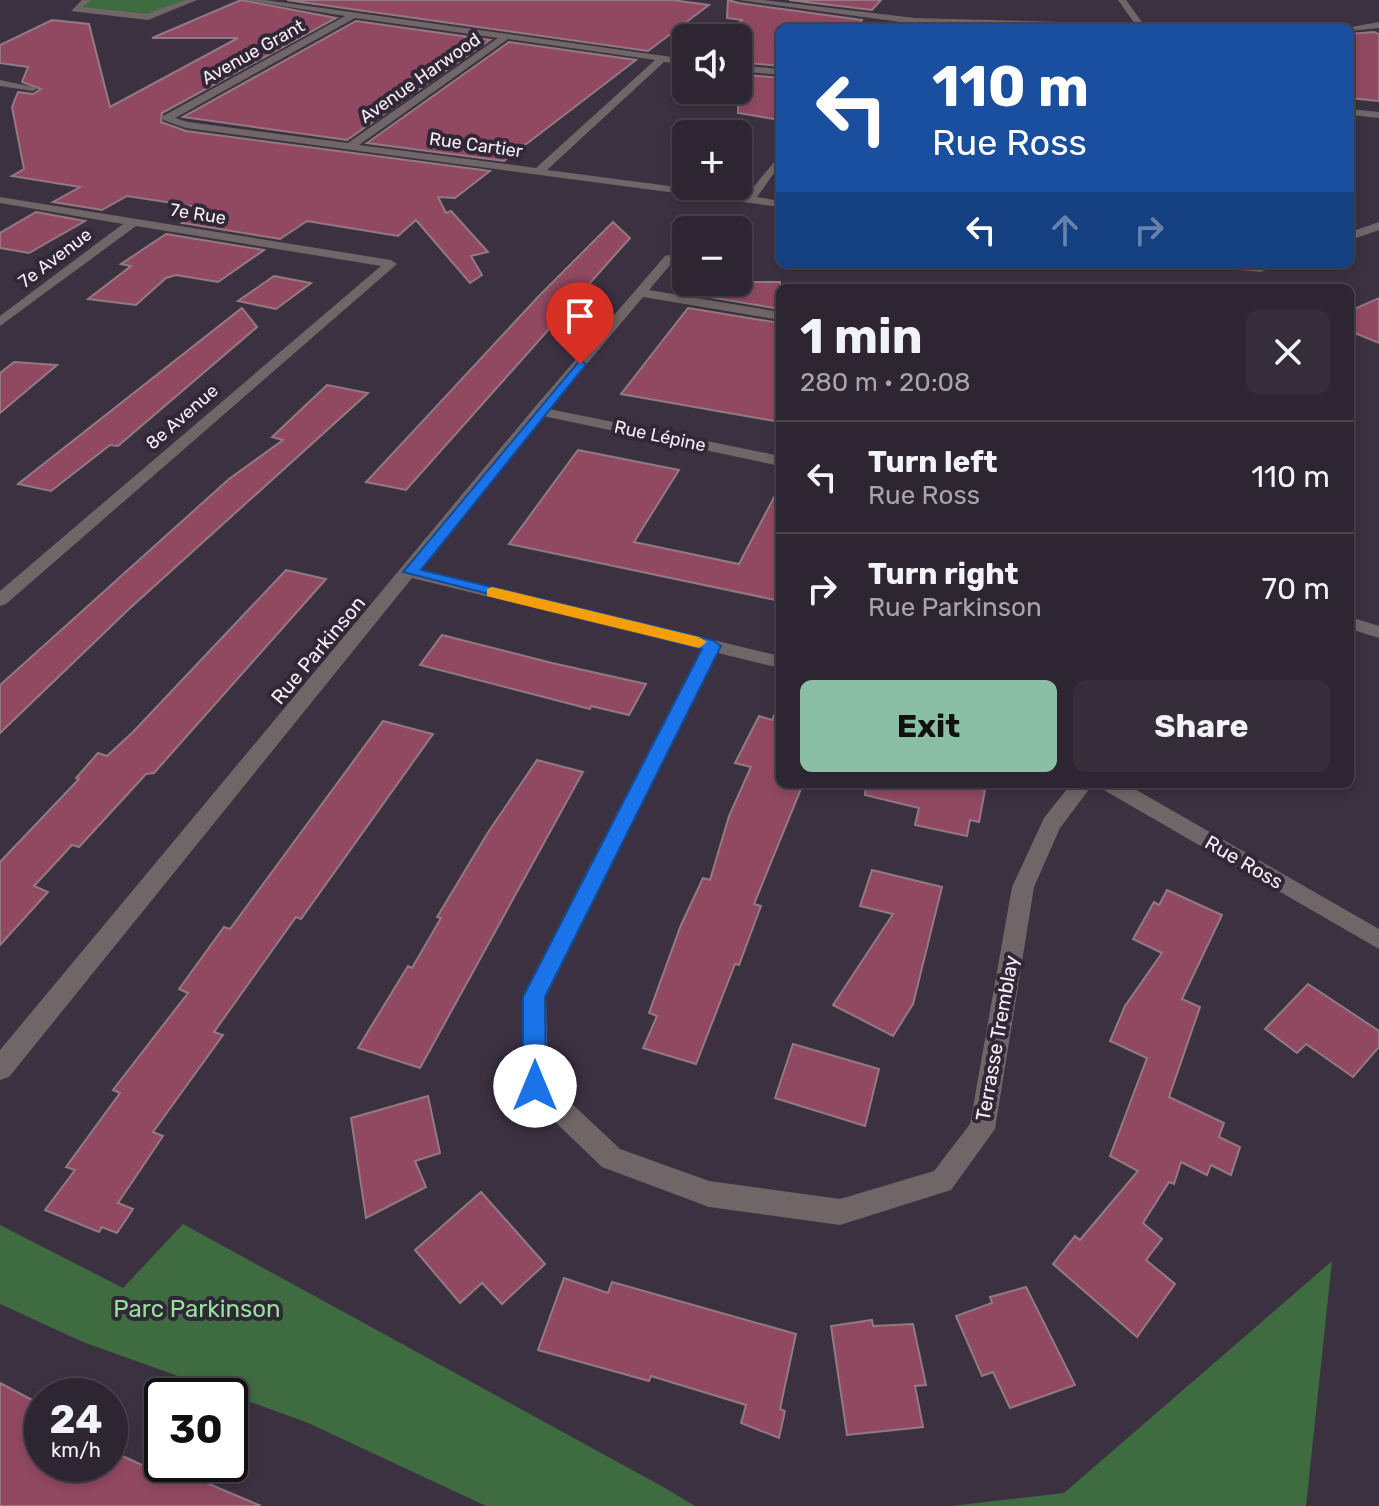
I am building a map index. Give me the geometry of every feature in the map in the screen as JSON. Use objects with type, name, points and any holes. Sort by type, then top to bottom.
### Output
[{"type":"street","points":[[87,0],[74,9],[136,18],[157,16],[193,0]]},
{"type":"street","points":[[248,0],[672,60]]},
{"type":"street","points":[[743,0],[915,21],[1012,24]]},
{"type":"street","points":[[1122,0],[1139,24]]},
{"type":"street","name":"Avenue Grant","points":[[167,118],[353,15]]},
{"type":"street","points":[[1354,28],[1379,25]]},
{"type":"street","name":"Avenue Harwood","points":[[352,145],[507,36]]},
{"type":"street","points":[[538,172],[662,59]]},
{"type":"street","points":[[752,69],[776,72]]},
{"type":"street","points":[[0,83],[33,88]]},
{"type":"street","points":[[1354,112],[1379,115]]},
{"type":"street","name":"Rue Cartier","points":[[167,118],[186,125],[672,190]]},
{"type":"street","points":[[752,196],[776,163]]},
{"type":"street","name":"7e Rue","points":[[0,200],[391,264]]},
{"type":"street","name":"Rue Cartier","points":[[749,200],[776,203]]},
{"type":"street","name":"7e Avenue","points":[[0,322],[133,222]]},
{"type":"street","points":[[1354,235],[1379,226]]},
{"type":"street","name":"Rue Parkinson","points":[[0,1069],[411,572],[539,411],[669,259]]},
{"type":"street","name":"8e Avenue","points":[[0,600],[391,264]]},
{"type":"street","points":[[641,293],[776,315]]},
{"type":"street","name":"Rue Lépine","points":[[539,411],[776,460]]},
{"type":"street","points":[[411,572],[776,661]]},
{"type":"street","points":[[1354,624],[1379,632]]},
{"type":"street","name":"Terrasse Tremblay","points":[[712,646],[534,997],[535,1086],[611,1158],[709,1194],[840,1212],[942,1181],[982,1129],[1023,887],[1051,824],[1080,788]]},
{"type":"street","name":"Rue Ross","points":[[1116,788],[1379,940]]},
{"type":"green space","points":[[87,0],[193,0],[148,17],[74,9]]},
{"type":"green space","name":"Parc Parkinson","points":[[183,1224],[695,1506],[486,1506],[306,1422],[248,1401],[248,1378],[183,1378],[83,1342],[0,1304],[0,1225],[123,1288]]},
{"type":"green space","points":[[1332,1261],[1306,1506],[951,1506],[1064,1493]]},
{"type":"building","points":[[241,0],[336,18],[162,113],[161,122],[186,131],[490,171],[455,198],[438,197],[446,213],[451,211],[488,252],[471,256],[482,275],[470,283],[416,220],[398,236],[307,221],[280,239],[182,223],[205,208],[127,196],[102,210],[53,202],[80,187],[12,176],[24,169],[12,107],[18,92],[33,94],[41,89],[22,82],[28,67],[0,63],[0,45],[52,20],[89,24],[110,107],[238,38],[152,38]]},
{"type":"building","points":[[287,0],[672,0],[709,5],[684,24],[672,24],[672,33],[648,51]]},
{"type":"building","points":[[728,0],[862,20],[858,24],[776,24],[776,66],[752,63],[752,24],[738,24],[742,20],[727,18]]},
{"type":"building","points":[[789,0],[881,0],[872,10]]},
{"type":"building","points":[[356,21],[490,40],[347,140],[183,117]]},
{"type":"building","points":[[1354,34],[1379,34],[1379,101],[1354,98]]},
{"type":"building","points":[[509,42],[636,60],[504,161],[367,143]]},
{"type":"building","points":[[752,75],[776,78],[776,119],[738,113],[738,104],[752,104]]},
{"type":"building","points":[[36,212],[85,221],[29,253],[0,248],[0,233]]},
{"type":"building","points":[[613,222],[630,238],[406,490],[366,482],[538,297]]},
{"type":"building","points":[[166,234],[264,250],[218,282],[176,275],[166,278],[136,305],[88,299],[131,266],[121,264]]},
{"type":"building","points":[[274,276],[311,283],[276,309],[238,301]]},
{"type":"building","points":[[752,282],[780,282],[776,284],[776,308],[703,296],[752,296]]},
{"type":"building","points":[[1379,298],[1379,343],[1354,333],[1354,309]]},
{"type":"building","points":[[242,308],[257,327],[118,446],[110,445],[51,491],[18,484]]},
{"type":"building","points":[[688,308],[776,322],[776,421],[621,394]]},
{"type":"building","points":[[14,362],[57,365],[0,413],[0,373]]},
{"type":"building","points":[[327,385],[368,393],[129,609],[0,733],[0,685],[229,479],[283,440],[272,437]]},
{"type":"building","points":[[578,450],[679,470],[634,542],[739,564],[776,494],[776,600],[509,544]]},
{"type":"building","points":[[286,570],[326,579],[154,773],[146,774],[79,847],[72,845],[34,886],[48,892],[0,945],[0,862],[79,779],[76,778],[98,753],[107,756],[133,732]]},
{"type":"building","points":[[442,635],[646,684],[629,715],[591,706],[590,709],[420,665]]},
{"type":"building","points":[[776,712],[776,788],[801,788],[754,904],[761,906],[739,965],[735,964],[696,1064],[643,1048],[657,1016],[649,1013],[681,925],[703,878],[710,880],[729,816],[751,767],[735,763],[759,716],[772,720]]},
{"type":"building","points":[[383,721],[433,734],[301,919],[296,917],[214,1032],[223,1035],[153,1132],[163,1136],[118,1203],[133,1209],[117,1233],[102,1227],[99,1232],[45,1210],[75,1170],[66,1167],[120,1093],[113,1090],[188,993],[179,989],[224,927],[230,929]]},
{"type":"building","points":[[537,760],[583,772],[420,1068],[358,1048],[408,966],[412,968],[441,918],[437,917],[487,834]]},
{"type":"building","points":[[866,788],[985,790],[979,822],[970,820],[967,836],[915,825],[919,808],[865,795]]},
{"type":"building","points":[[872,870],[942,887],[913,1004],[893,1036],[833,1005],[893,914],[860,906]]},
{"type":"building","points":[[1167,890],[1222,915],[1182,999],[1200,1007],[1169,1097],[1224,1123],[1219,1137],[1240,1147],[1231,1175],[1211,1165],[1207,1175],[1181,1162],[1174,1184],[1169,1182],[1143,1223],[1162,1239],[1146,1260],[1175,1284],[1137,1337],[1053,1264],[1075,1236],[1080,1240],[1138,1171],[1110,1156],[1147,1058],[1110,1041],[1125,1006],[1162,953],[1133,939],[1154,902],[1159,905]]},
{"type":"building","points":[[1308,984],[1379,1031],[1379,1047],[1353,1077],[1306,1044],[1297,1053],[1265,1029]]},
{"type":"building","points":[[793,1044],[879,1069],[865,1126],[775,1098]]},
{"type":"building","points":[[428,1096],[440,1153],[415,1161],[426,1187],[366,1218],[351,1118]]},
{"type":"building","points":[[481,1192],[545,1264],[502,1304],[482,1283],[460,1303],[415,1250]]},
{"type":"building","points":[[564,1278],[608,1293],[612,1282],[796,1334],[780,1409],[785,1411],[779,1438],[741,1423],[746,1405],[651,1376],[649,1381],[538,1350]]},
{"type":"building","points":[[1026,1287],[1075,1385],[1010,1408],[993,1372],[982,1376],[956,1316],[992,1303],[990,1297]]},
{"type":"building","points":[[872,1320],[873,1326],[913,1324],[926,1385],[915,1386],[923,1427],[847,1435],[831,1326]]},
{"type":"building","points":[[0,1383],[24,1396],[24,1482],[128,1482],[128,1458],[144,1466],[144,1482],[204,1482],[261,1506],[0,1506]]},
{"type":"slow traffic","points":[[492,592],[699,642]]},
{"type":"route","points":[[535,1086],[534,997],[712,646],[411,572],[580,364]]}]
